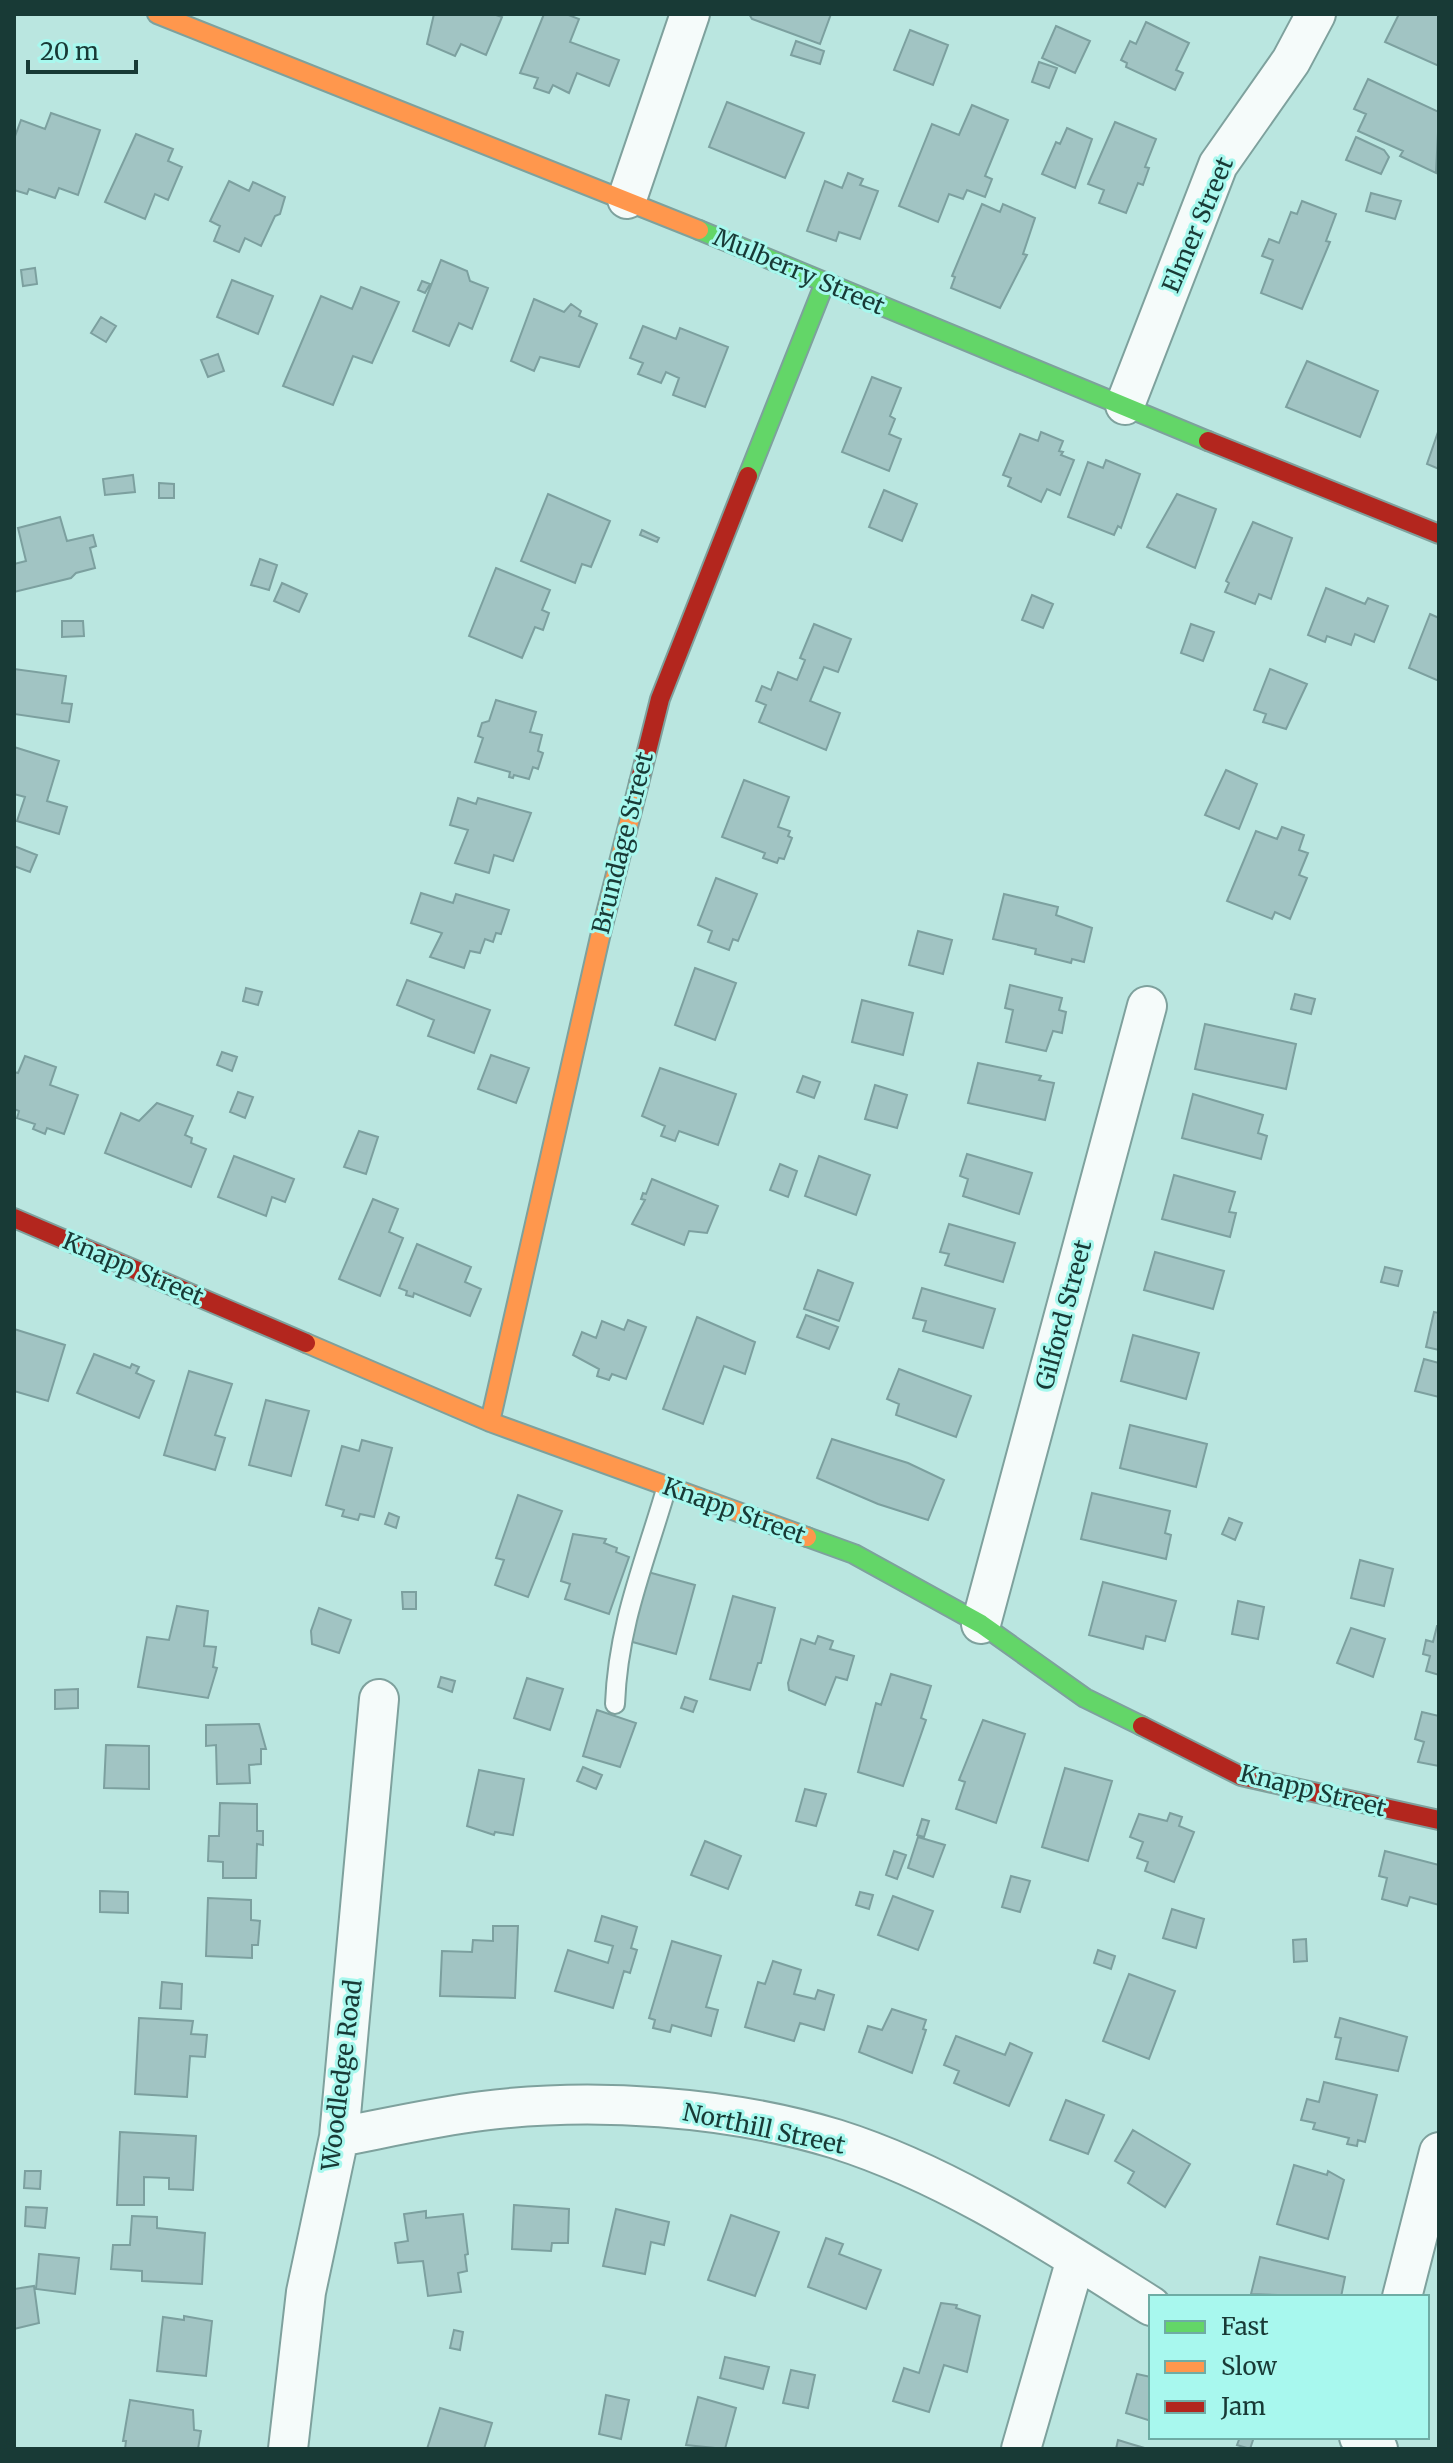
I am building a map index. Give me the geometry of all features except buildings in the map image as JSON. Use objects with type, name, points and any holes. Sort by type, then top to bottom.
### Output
[{"type":"street","name":"Mulberry Street","points":[[157,14],[627,199],[824,285],[1439,534]]},
{"type":"street","points":[[627,199],[690,14]]},
{"type":"street","name":"Elmer Street","points":[[1125,405],[1218,165],[1291,61],[1316,14]]},
{"type":"street","name":"Brundage Street","points":[[490,1422],[600,937],[660,699],[824,285]]},
{"type":"street","name":"Gilford Street","points":[[981,1624],[1147,1006]]},
{"type":"street","name":"Knapp Street","points":[[14,1218],[490,1422],[854,1554],[981,1624],[1085,1698],[1241,1776],[1439,1820]]},
{"type":"street","name":"Woodledge Road","points":[[288,2449],[306,2292],[339,2137],[379,1699]]},
{"type":"street","name":"Northill Street","points":[[339,2137],[482,2111],[572,2105],[643,2106],[744,2119],[836,2139],[905,2167],[1006,2215],[1149,2305]]},
{"type":"street","points":[[1403,2295],[1439,2152]]},
{"type":"street","points":[[1021,2449],[1076,2259]]},
{"type":"lane","points":[[615,1704],[617,1657],[627,1608],[667,1486]]},
{"type":"traffic: fast","points":[[699,230],[1208,441]]},
{"type":"traffic: fast","points":[[748,476],[824,285]]},
{"type":"traffic: fast","points":[[807,1537],[854,1554],[981,1624],[1085,1698],[1142,1726]]},
{"type":"traffic: slow","points":[[157,14],[699,230]]},
{"type":"traffic: slow","points":[[490,1422],[600,937],[639,783]]},
{"type":"traffic: slow","points":[[306,1343],[490,1422],[807,1537]]},
{"type":"traffic: jam","points":[[1208,441],[1439,534]]},
{"type":"traffic: jam","points":[[639,783],[660,699],[748,476]]},
{"type":"traffic: jam","points":[[14,1218],[306,1343]]},
{"type":"traffic: jam","points":[[1142,1726],[1241,1776],[1439,1820]]}]
